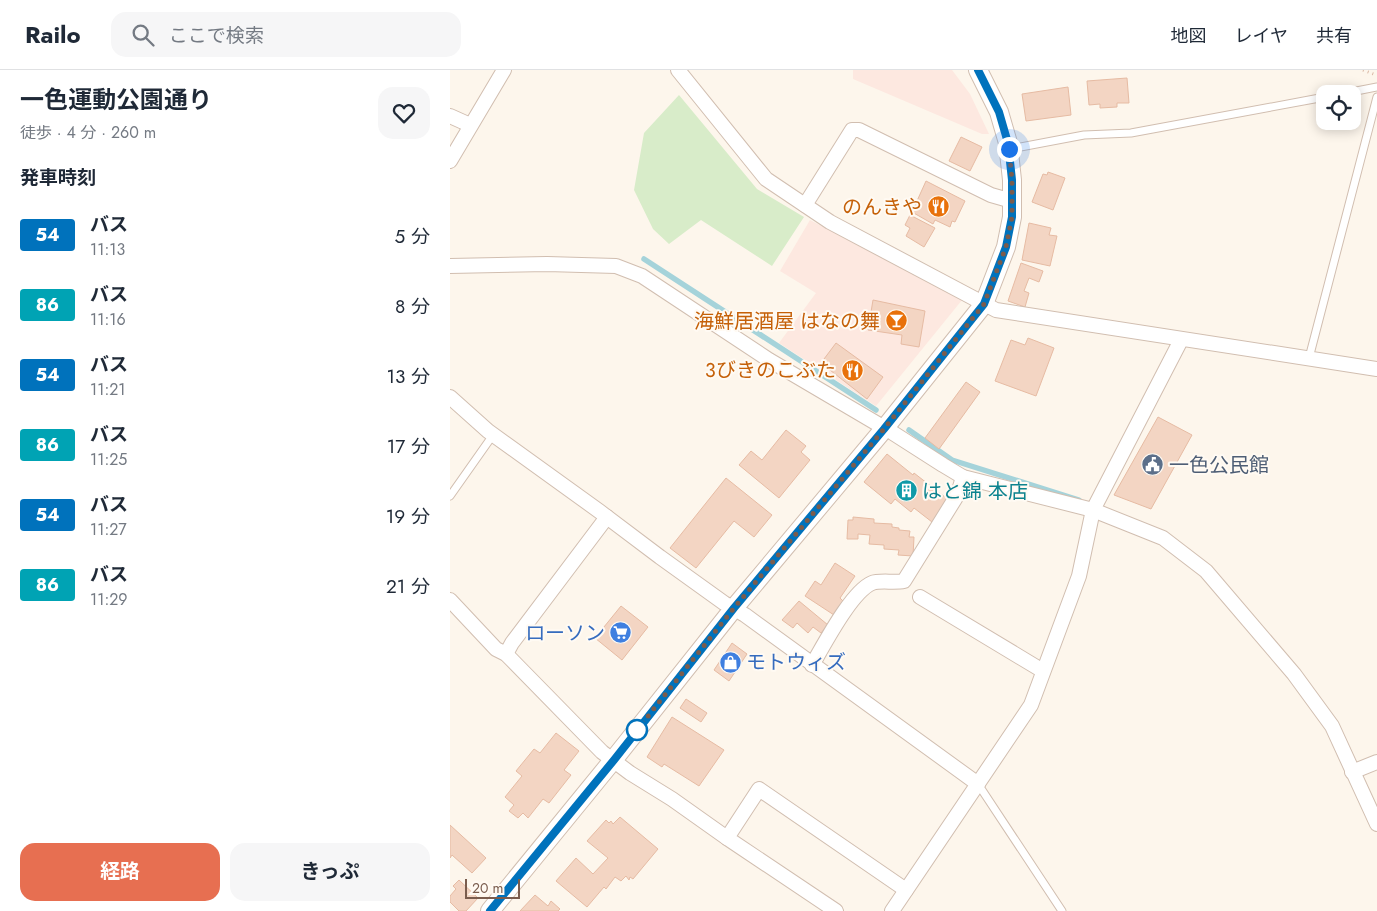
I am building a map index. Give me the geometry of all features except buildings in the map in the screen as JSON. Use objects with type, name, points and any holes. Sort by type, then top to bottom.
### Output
[{"type":"street","points":[[450,161],[504,70]]},
{"type":"street","points":[[678,70],[766,179],[830,222],[996,310],[1377,369]]},
{"type":"street","points":[[490,911],[614,760],[734,608],[884,429],[984,304],[1006,247],[1012,217],[1012,180],[1009,149],[999,112],[978,70]]},
{"type":"street","points":[[450,116],[470,125]]},
{"type":"street","points":[[805,205],[852,130],[859,130],[991,195],[1012,201]]},
{"type":"street","points":[[450,266],[547,264],[616,266],[642,276],[769,360],[963,476],[1093,510],[1164,538],[1206,571],[1300,681],[1332,726],[1377,824]]},
{"type":"street","points":[[892,911],[1031,705],[1079,576],[1093,510],[1181,340]]},
{"type":"street","points":[[450,397],[493,435],[978,784]]},
{"type":"street","points":[[812,665],[842,615],[858,594],[873,583],[904,581],[958,494],[963,476]]},
{"type":"street","points":[[506,654],[512,643],[607,517]]},
{"type":"street","points":[[920,597],[1043,671]]},
{"type":"street","points":[[450,600],[496,649],[506,654],[602,752],[630,773],[672,799],[836,911]]},
{"type":"street","points":[[1352,772],[1377,762]]},
{"type":"street","points":[[727,838],[759,789],[906,890]]},
{"type":"lane","points":[[1361,90],[1377,87]]},
{"type":"lane","points":[[1309,358],[1377,97]]},
{"type":"lane","points":[[1009,149],[1084,135],[1131,133],[1316,99]]},
{"type":"lane","points":[[450,496],[493,435]]},
{"type":"lane","points":[[978,784],[1062,911]]},
{"type":"path","points":[[1363,70],[1376,74],[1377,78]]},
{"type":"shaded area","points":[[853,70],[952,70],[970,94],[989,134],[982,134],[853,79]]},
{"type":"shaded area","points":[[810,220],[962,300],[876,406],[779,343],[816,293],[780,271]]},
{"type":"green space","points":[[679,95],[757,189],[804,217],[772,266],[701,220],[669,244],[653,229],[634,190],[644,133]]},
{"type":"waterway","points":[[644,259],[876,410]]},
{"type":"waterway","points":[[909,430],[952,460],[1079,500]]},
{"type":"bus line","name":"54","points":[[490,911],[614,760],[734,608],[884,429],[984,304],[1006,247],[1012,217],[1012,180],[1008,143],[999,112],[978,70]]},
{"type":"place","name":"のんきや","points":[[938,207]]},
{"type":"place","name":"海鮮居酒屋 はなの舞","points":[[896,321]]},
{"type":"place","name":"３びきのこぶた","points":[[852,370]]},
{"type":"place","name":"一色公民館","points":[[1153,465]]},
{"type":"place","name":"はと錦 本店","points":[[906,491]]},
{"type":"place","name":"ローソン","points":[[621,633]]},
{"type":"place","name":"モトウィズ","points":[[730,662]]},
{"type":"route","points":[[637,730],[734,608],[884,429],[984,304],[1006,247],[1012,217],[1012,180],[1009,149]]}]
